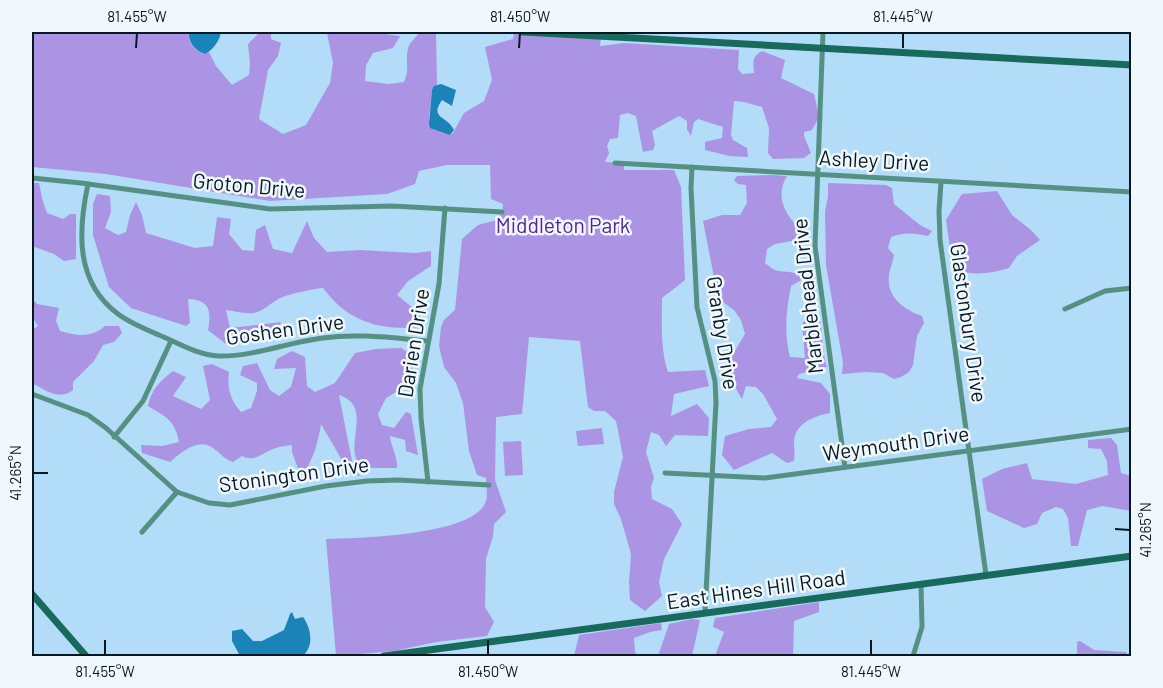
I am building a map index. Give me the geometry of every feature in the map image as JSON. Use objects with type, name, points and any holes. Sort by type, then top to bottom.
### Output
[{"type":"street","points":[[523,32],[1131,65]]},
{"type":"street","name":"Marblehead Drive","points":[[823,32],[815,246],[845,467]]},
{"type":"street","name":"Ashley Drive","points":[[615,163],[1131,192]]},
{"type":"street","name":"Granby Drive","points":[[692,167],[697,307],[715,381],[716,402],[705,612]]},
{"type":"street","name":"Groton Drive","points":[[32,178],[270,209],[371,206],[502,212]]},
{"type":"street","name":"Glastonbury Drive","points":[[941,182],[940,234],[986,575]]},
{"type":"street","name":"Goshen Drive","points":[[88,184],[81,239],[83,262],[90,280],[100,297],[117,313],[171,341],[204,353],[223,356],[323,338],[350,336],[428,341]]},
{"type":"street","name":"Darien Drive","points":[[428,482],[420,399],[423,365],[441,273],[445,208]]},
{"type":"street","points":[[1065,309],[1105,291],[1131,288]]},
{"type":"street","points":[[114,437],[143,401],[171,341]]},
{"type":"street","name":"Stonington Drive","points":[[32,394],[88,415],[177,492],[202,501],[230,505],[306,489],[381,480],[489,485]]},
{"type":"street","name":"Weymouth Drive","points":[[665,473],[765,478],[1131,429]]},
{"type":"street","points":[[142,532],[177,492]]},
{"type":"street","name":"East Hines Hill Road","points":[[384,657],[1131,556]]},
{"type":"street","points":[[913,657],[922,627],[921,585]]},
{"type":"street","points":[[32,594],[86,657]]},
{"type":"green space","name":"Middleton Park","points":[[32,32],[189,32],[192,46],[201,53],[209,52],[216,66],[232,85],[249,75],[248,44],[260,32],[271,32],[271,39],[281,43],[278,56],[268,70],[259,119],[283,134],[306,125],[330,83],[333,63],[327,33],[329,32],[369,32],[400,36],[393,48],[373,53],[366,65],[365,81],[388,84],[404,82],[407,73],[408,48],[420,32],[436,33],[437,85],[432,90],[429,119],[450,135],[464,113],[484,101],[492,80],[485,47],[513,39],[514,32],[601,37],[600,46],[624,43],[739,50],[738,69],[742,74],[754,73],[754,60],[756,55],[762,51],[785,60],[781,78],[814,94],[819,117],[812,130],[804,132],[811,153],[804,158],[773,159],[768,153],[769,128],[762,107],[734,101],[731,135],[733,140],[747,148],[748,157],[729,156],[705,150],[705,142],[722,138],[723,127],[698,119],[694,122],[691,136],[687,129],[687,121],[679,116],[652,131],[655,145],[653,150],[643,152],[636,116],[628,113],[620,115],[618,138],[610,139],[607,146],[609,153],[605,162],[624,163],[624,170],[674,170],[681,187],[685,280],[662,298],[664,354],[668,372],[705,370],[709,386],[674,394],[671,416],[697,404],[709,418],[708,436],[675,435],[666,446],[659,435],[651,432],[646,452],[654,478],[651,487],[652,499],[672,509],[682,524],[664,559],[659,582],[662,596],[645,611],[630,600],[631,554],[614,504],[614,492],[623,457],[620,441],[616,421],[605,411],[594,411],[588,407],[580,341],[529,337],[522,414],[496,417],[495,480],[506,512],[494,524],[486,559],[485,607],[494,622],[487,636],[436,642],[394,651],[336,656],[326,539],[387,536],[439,528],[461,522],[477,513],[486,501],[486,478],[477,475],[469,451],[463,403],[456,383],[444,367],[439,346],[444,320],[455,310],[462,239],[478,225],[497,220],[500,214],[502,215],[503,204],[491,199],[490,165],[447,165],[419,171],[415,184],[387,194],[270,201],[106,174],[32,167]]},
{"type":"green space","points":[[737,176],[787,176],[783,184],[782,199],[787,213],[802,231],[798,240],[775,244],[767,249],[765,263],[775,270],[795,273],[803,279],[791,286],[786,322],[788,348],[790,357],[805,358],[802,324],[806,319],[820,322],[827,367],[799,374],[797,378],[821,383],[830,394],[830,413],[807,421],[798,429],[794,441],[794,461],[787,463],[772,453],[734,470],[722,455],[725,436],[749,429],[771,427],[777,419],[763,394],[756,387],[746,386],[742,399],[732,380],[731,359],[745,334],[741,320],[734,310],[724,303],[713,285],[713,272],[703,221],[722,215],[740,215],[747,203],[746,185],[738,184],[734,180]]},
{"type":"green space","points":[[32,183],[39,183],[47,213],[63,219],[70,214],[76,214],[76,259],[64,261],[54,254],[32,246]]},
{"type":"green space","points":[[828,183],[886,185],[892,188],[894,204],[920,225],[932,231],[928,236],[900,234],[891,237],[888,248],[894,255],[889,274],[893,296],[902,306],[922,316],[924,323],[917,336],[913,365],[909,372],[901,377],[894,379],[883,373],[866,372],[842,374],[843,363],[826,265],[825,212]]},
{"type":"green space","points":[[997,191],[1012,215],[1040,240],[1017,256],[1009,268],[981,273],[968,273],[953,269],[946,220],[962,194]]},
{"type":"green space","points":[[97,194],[110,196],[111,212],[105,228],[118,235],[126,232],[136,202],[146,233],[195,248],[213,246],[217,217],[231,219],[229,234],[242,250],[254,251],[256,230],[265,225],[273,249],[292,253],[307,221],[314,238],[327,252],[360,250],[416,253],[431,251],[431,266],[408,281],[397,295],[419,313],[423,327],[393,328],[367,322],[344,309],[323,288],[282,297],[254,313],[226,310],[230,328],[281,322],[276,335],[241,343],[226,344],[208,330],[208,308],[196,300],[188,299],[190,323],[186,326],[131,308],[109,287],[93,235],[93,204]]},
{"type":"green space","points":[[32,298],[37,304],[59,308],[56,321],[60,331],[84,335],[94,333],[105,326],[119,326],[122,333],[114,342],[103,345],[94,361],[73,382],[73,390],[63,395],[52,393],[32,383],[32,330],[38,326],[32,317]]},
{"type":"green space","points":[[401,348],[415,357],[411,372],[404,385],[386,398],[378,414],[382,425],[394,428],[406,412],[411,414],[418,455],[406,451],[405,440],[390,436],[397,468],[360,468],[354,447],[357,421],[354,406],[339,395],[352,461],[360,476],[350,474],[321,424],[314,452],[301,477],[292,452],[292,445],[278,447],[252,458],[242,456],[233,462],[213,448],[202,444],[179,454],[170,462],[142,453],[141,445],[162,446],[179,442],[172,424],[165,416],[148,406],[157,386],[173,371],[186,377],[173,396],[201,409],[210,400],[203,366],[212,364],[229,372],[230,394],[241,412],[251,408],[257,391],[257,383],[240,375],[243,366],[257,363],[270,390],[279,396],[291,387],[296,368],[274,369],[277,359],[292,351],[305,357],[307,386],[315,392],[335,383],[355,353]]},
{"type":"green space","points":[[602,428],[604,444],[578,446],[576,431]]},
{"type":"green space","points":[[1111,438],[1117,445],[1121,473],[1131,476],[1131,511],[1103,506],[1087,510],[1078,546],[1071,546],[1068,518],[1063,509],[1056,507],[1042,513],[1037,524],[1024,528],[987,511],[982,479],[1002,469],[1027,463],[1032,479],[1076,484],[1108,475],[1107,461],[1101,449],[1088,448],[1088,440]]},
{"type":"green space","points":[[521,441],[523,475],[505,476],[503,442]]},
{"type":"green space","points":[[819,602],[819,612],[794,621],[793,656],[715,656],[724,632],[713,627],[715,618]]},
{"type":"green space","points":[[692,619],[700,620],[692,656],[658,656],[669,624]]},
{"type":"green space","points":[[661,623],[662,630],[634,638],[637,656],[574,656],[579,635]]},
{"type":"green space","points":[[1080,641],[1094,650],[1126,652],[1128,656],[1077,656],[1077,642]]},
{"type":"water","points":[[189,32],[221,32],[216,44],[205,54],[193,46]]},
{"type":"water","points":[[441,84],[456,90],[452,106],[442,100],[437,111],[454,130],[450,135],[430,128],[429,124],[432,90],[434,86]]},
{"type":"water","points":[[292,612],[295,619],[303,617],[308,626],[310,641],[304,655],[240,656],[232,641],[232,631],[242,629],[253,641],[262,641],[284,630]]}]
